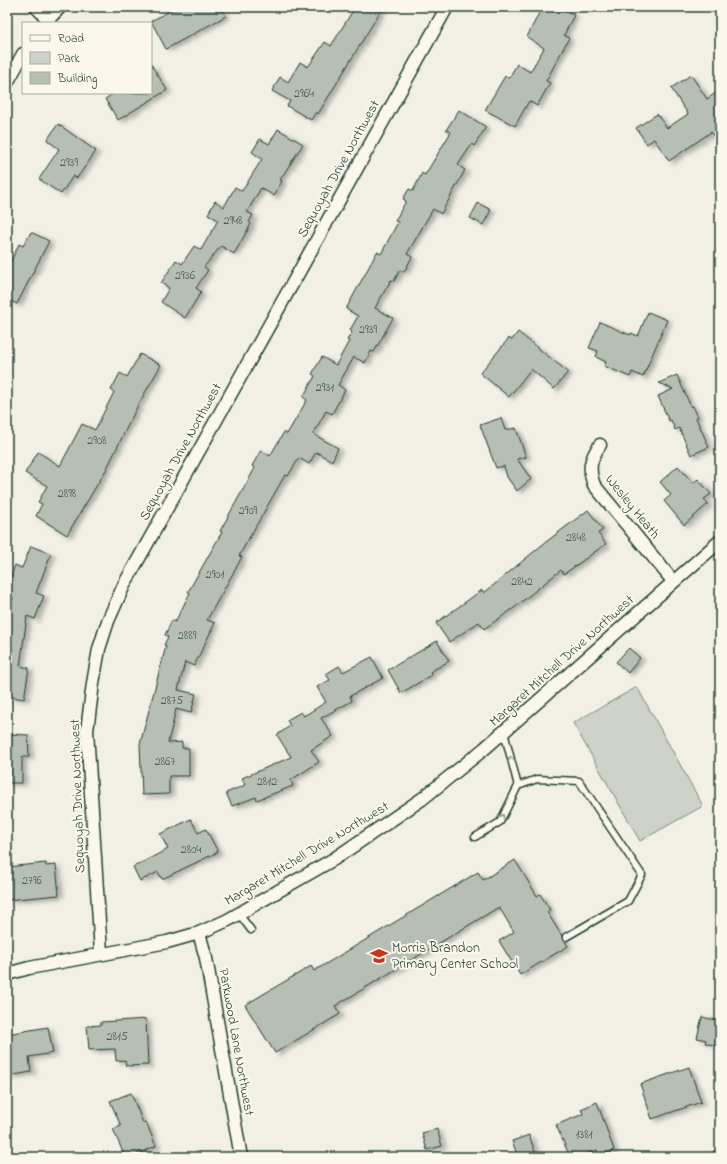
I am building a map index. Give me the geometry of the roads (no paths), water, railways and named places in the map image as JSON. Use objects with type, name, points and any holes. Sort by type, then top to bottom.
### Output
[{"type":"street","points":[[36,7],[46,21],[60,7]]},
{"type":"street","name":"Sequoyah Drive Northwest","points":[[102,953],[87,731],[92,683],[108,621],[124,585],[447,7]]},
{"type":"street","points":[[7,83],[22,56]]},
{"type":"street","name":"Wesley Heath","points":[[600,445],[593,455],[590,465],[590,475],[594,485],[673,581]]},
{"type":"street","name":"Margaret Mitchell Drive Northwest","points":[[7,974],[102,953],[167,942],[199,933],[239,914],[334,859],[379,830],[422,799],[504,732],[720,541]]},
{"type":"street","name":"Parkwood Lane Northwest","points":[[199,933],[206,958],[241,1157]]},
{"type":"lane","points":[[475,837],[500,822],[518,786],[504,732]]},
{"type":"lane","points":[[518,786],[537,779],[579,781],[642,875],[628,901],[566,937]]},
{"type":"lane","points":[[239,914],[251,930]]},
{"type":"waterway","points":[[708,1157],[720,1149]]},
{"type":"place","name":"Morris Brandon Primary Center School","points":[[379,956]]}]
